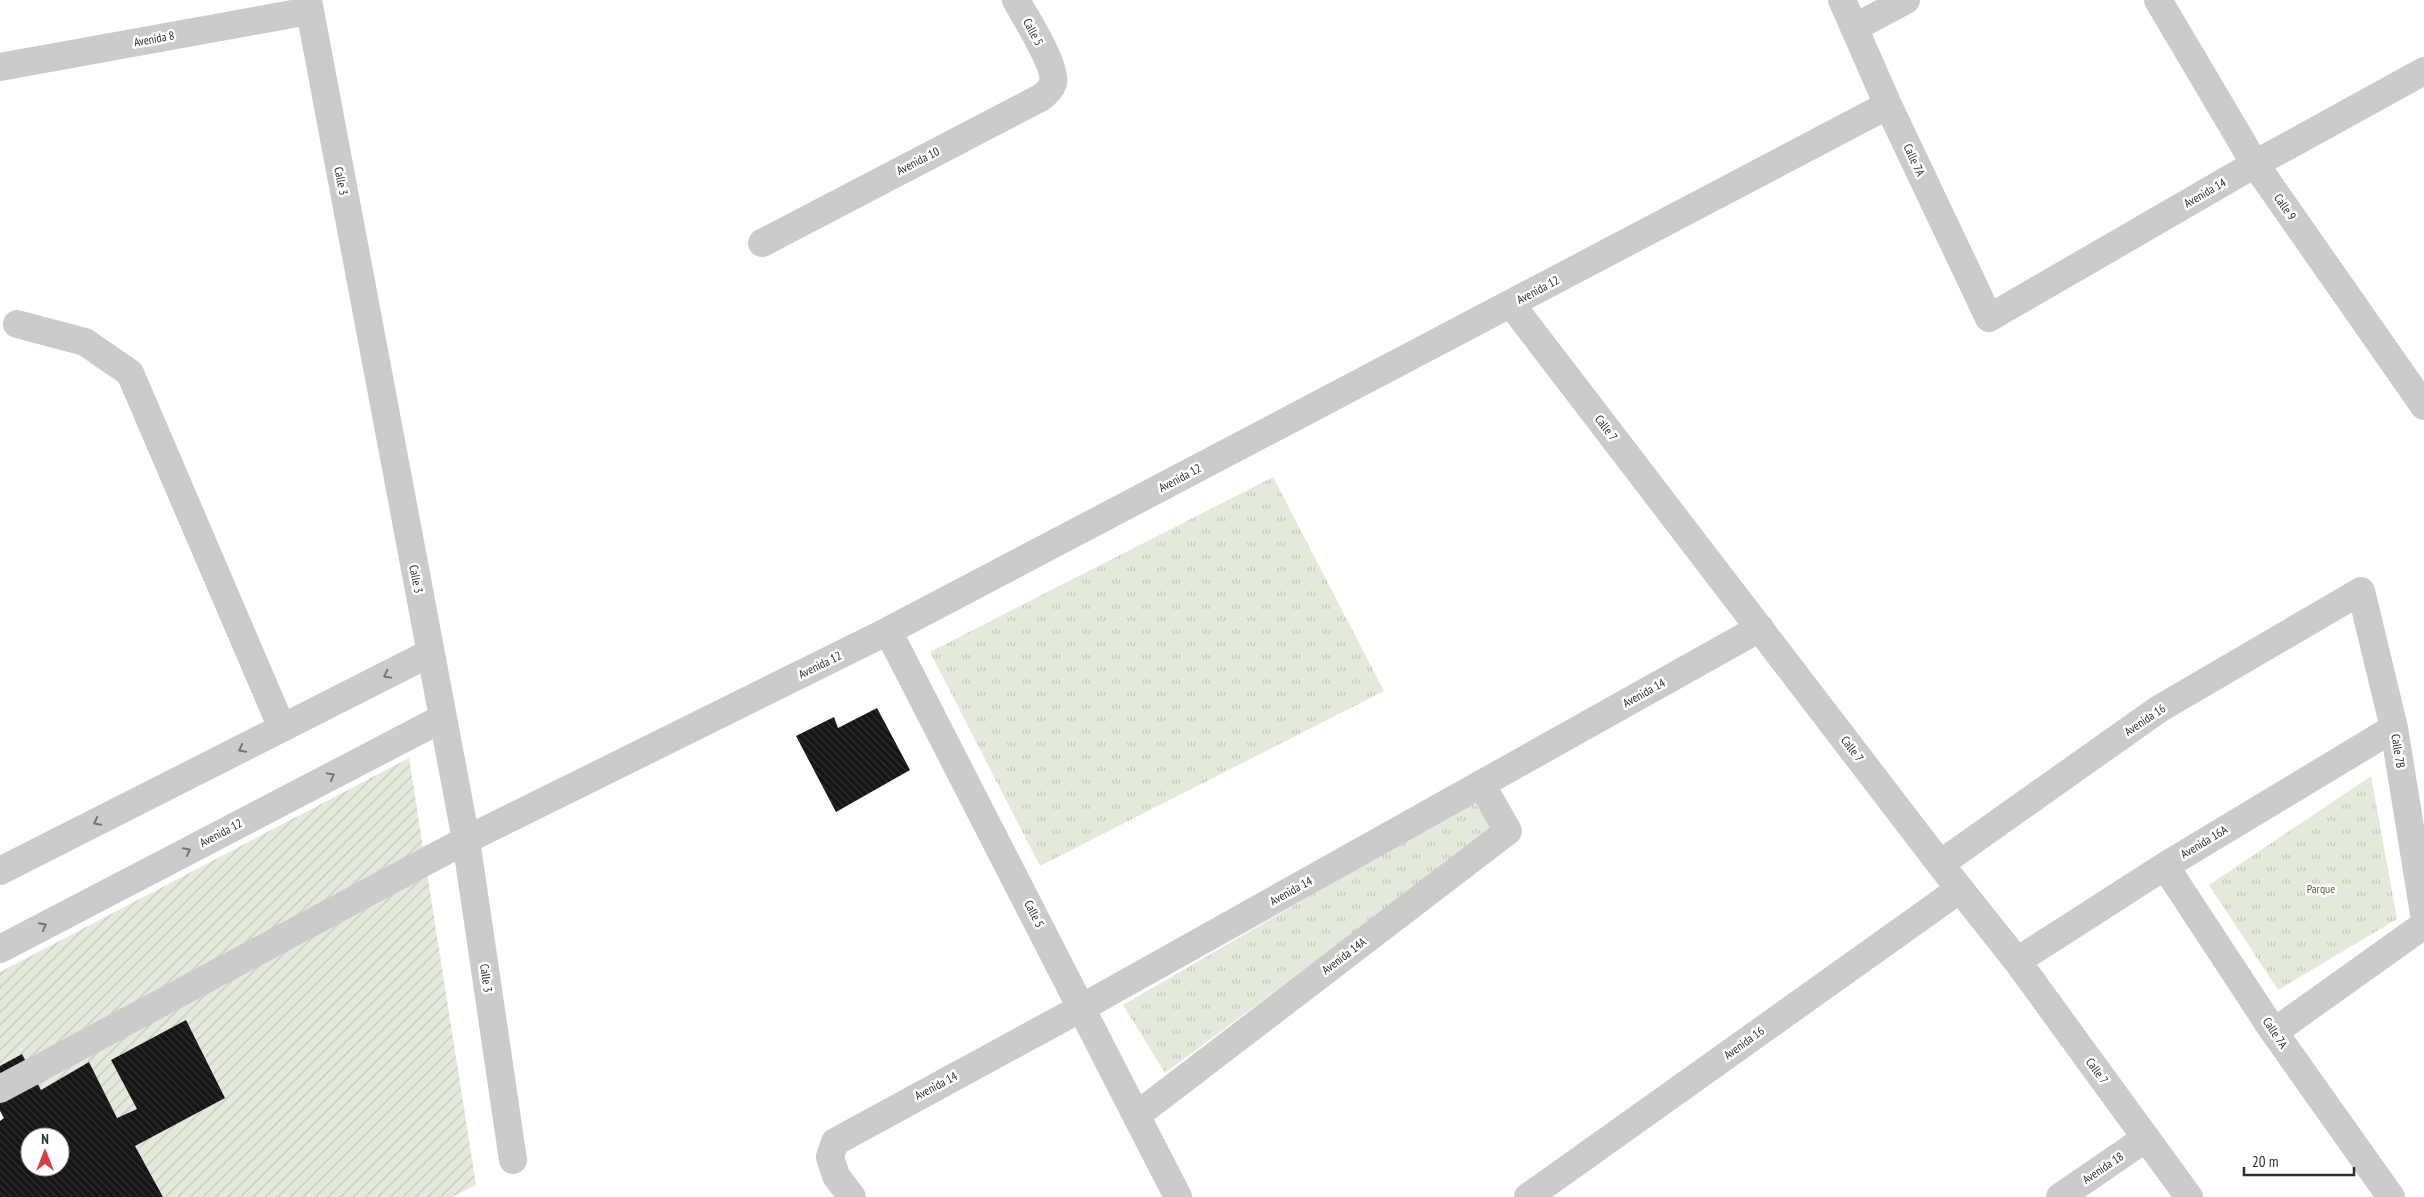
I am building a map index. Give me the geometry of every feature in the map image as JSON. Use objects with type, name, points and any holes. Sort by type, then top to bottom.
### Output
[{"type":"street","name":"Calle 5","points":[[1016,0],[1050,64]]},
{"type":"street","name":"Calle 7A","points":[[1842,0],[1888,105],[1989,318]]},
{"type":"street","points":[[1854,28],[1906,0]]},
{"type":"street","name":"Calle 9","points":[[2158,0],[2255,164],[2424,406]]},
{"type":"street","name":"Avenida 8","points":[[0,67],[308,5]]},
{"type":"street","name":"Calle 3","points":[[308,5],[466,840],[513,1160]]},
{"type":"street","name":"Avenida 10","points":[[762,243],[1040,98],[1049,91],[1053,83],[1050,64]]},
{"type":"street","name":"Avenida 14","points":[[1989,318],[2255,164],[2424,71]]},
{"type":"street","name":"Avenida 12","points":[[0,1089],[466,840],[888,631],[1888,105]]},
{"type":"street","name":"Calle 7","points":[[1511,304],[1940,864],[2017,961],[2189,1197]]},
{"type":"street","points":[[17,324],[85,342],[130,373],[282,728]]},
{"type":"street","name":"Calle 7B","points":[[2361,591],[2394,728],[2424,914]]},
{"type":"street","name":"Avenida 16","points":[[1940,864],[2158,710],[2361,591]]},
{"type":"street","name":"Avenida 14","points":[[852,1197],[836,1176],[830,1157],[835,1142],[1083,1007],[1760,628]]},
{"type":"street","name":"Calle 5","points":[[888,631],[1083,1007],[1178,1197]]},
{"type":"street","points":[[0,871],[430,653]]},
{"type":"street","name":"Avenida 12","points":[[0,949],[442,718]]},
{"type":"street","name":"Avenida 16A","points":[[2017,961],[2164,866],[2394,728]]},
{"type":"street","name":"Avenida 14A","points":[[1137,1115],[1508,831],[1481,784]]},
{"type":"street","name":"Calle 7A","points":[[2164,866],[2274,1032],[2391,1197]]},
{"type":"street","name":"Avenida 16","points":[[1528,1197],[1960,889]]},
{"type":"street","points":[[2274,1032],[2424,926]]},
{"type":"street","name":"Avenida 18","points":[[2060,1197],[2146,1138]]},
{"type":"green space","points":[[1273,477],[1384,691],[1040,866],[930,652]]},
{"type":"green space","points":[[409,758],[476,1185],[452,1197],[163,1197],[135,1146],[225,1097],[186,1020],[111,1060],[137,1109],[117,1118],[89,1062],[41,1090],[22,1054],[0,1066],[0,972]]},
{"type":"green space","name":"Parque","points":[[2371,776],[2397,919],[2278,990],[2209,885]]},
{"type":"green space","points":[[1473,801],[1494,828],[1165,1073],[1123,1005]]},
{"type":"building","points":[[877,708],[910,770],[836,812],[796,736],[834,717],[838,728]]},
{"type":"building","points":[[186,1020],[225,1098],[135,1146],[163,1197],[0,1197],[0,1121],[4,1118],[0,1111],[0,1066],[22,1054],[41,1090],[89,1062],[117,1118],[137,1109],[111,1060]]}]
